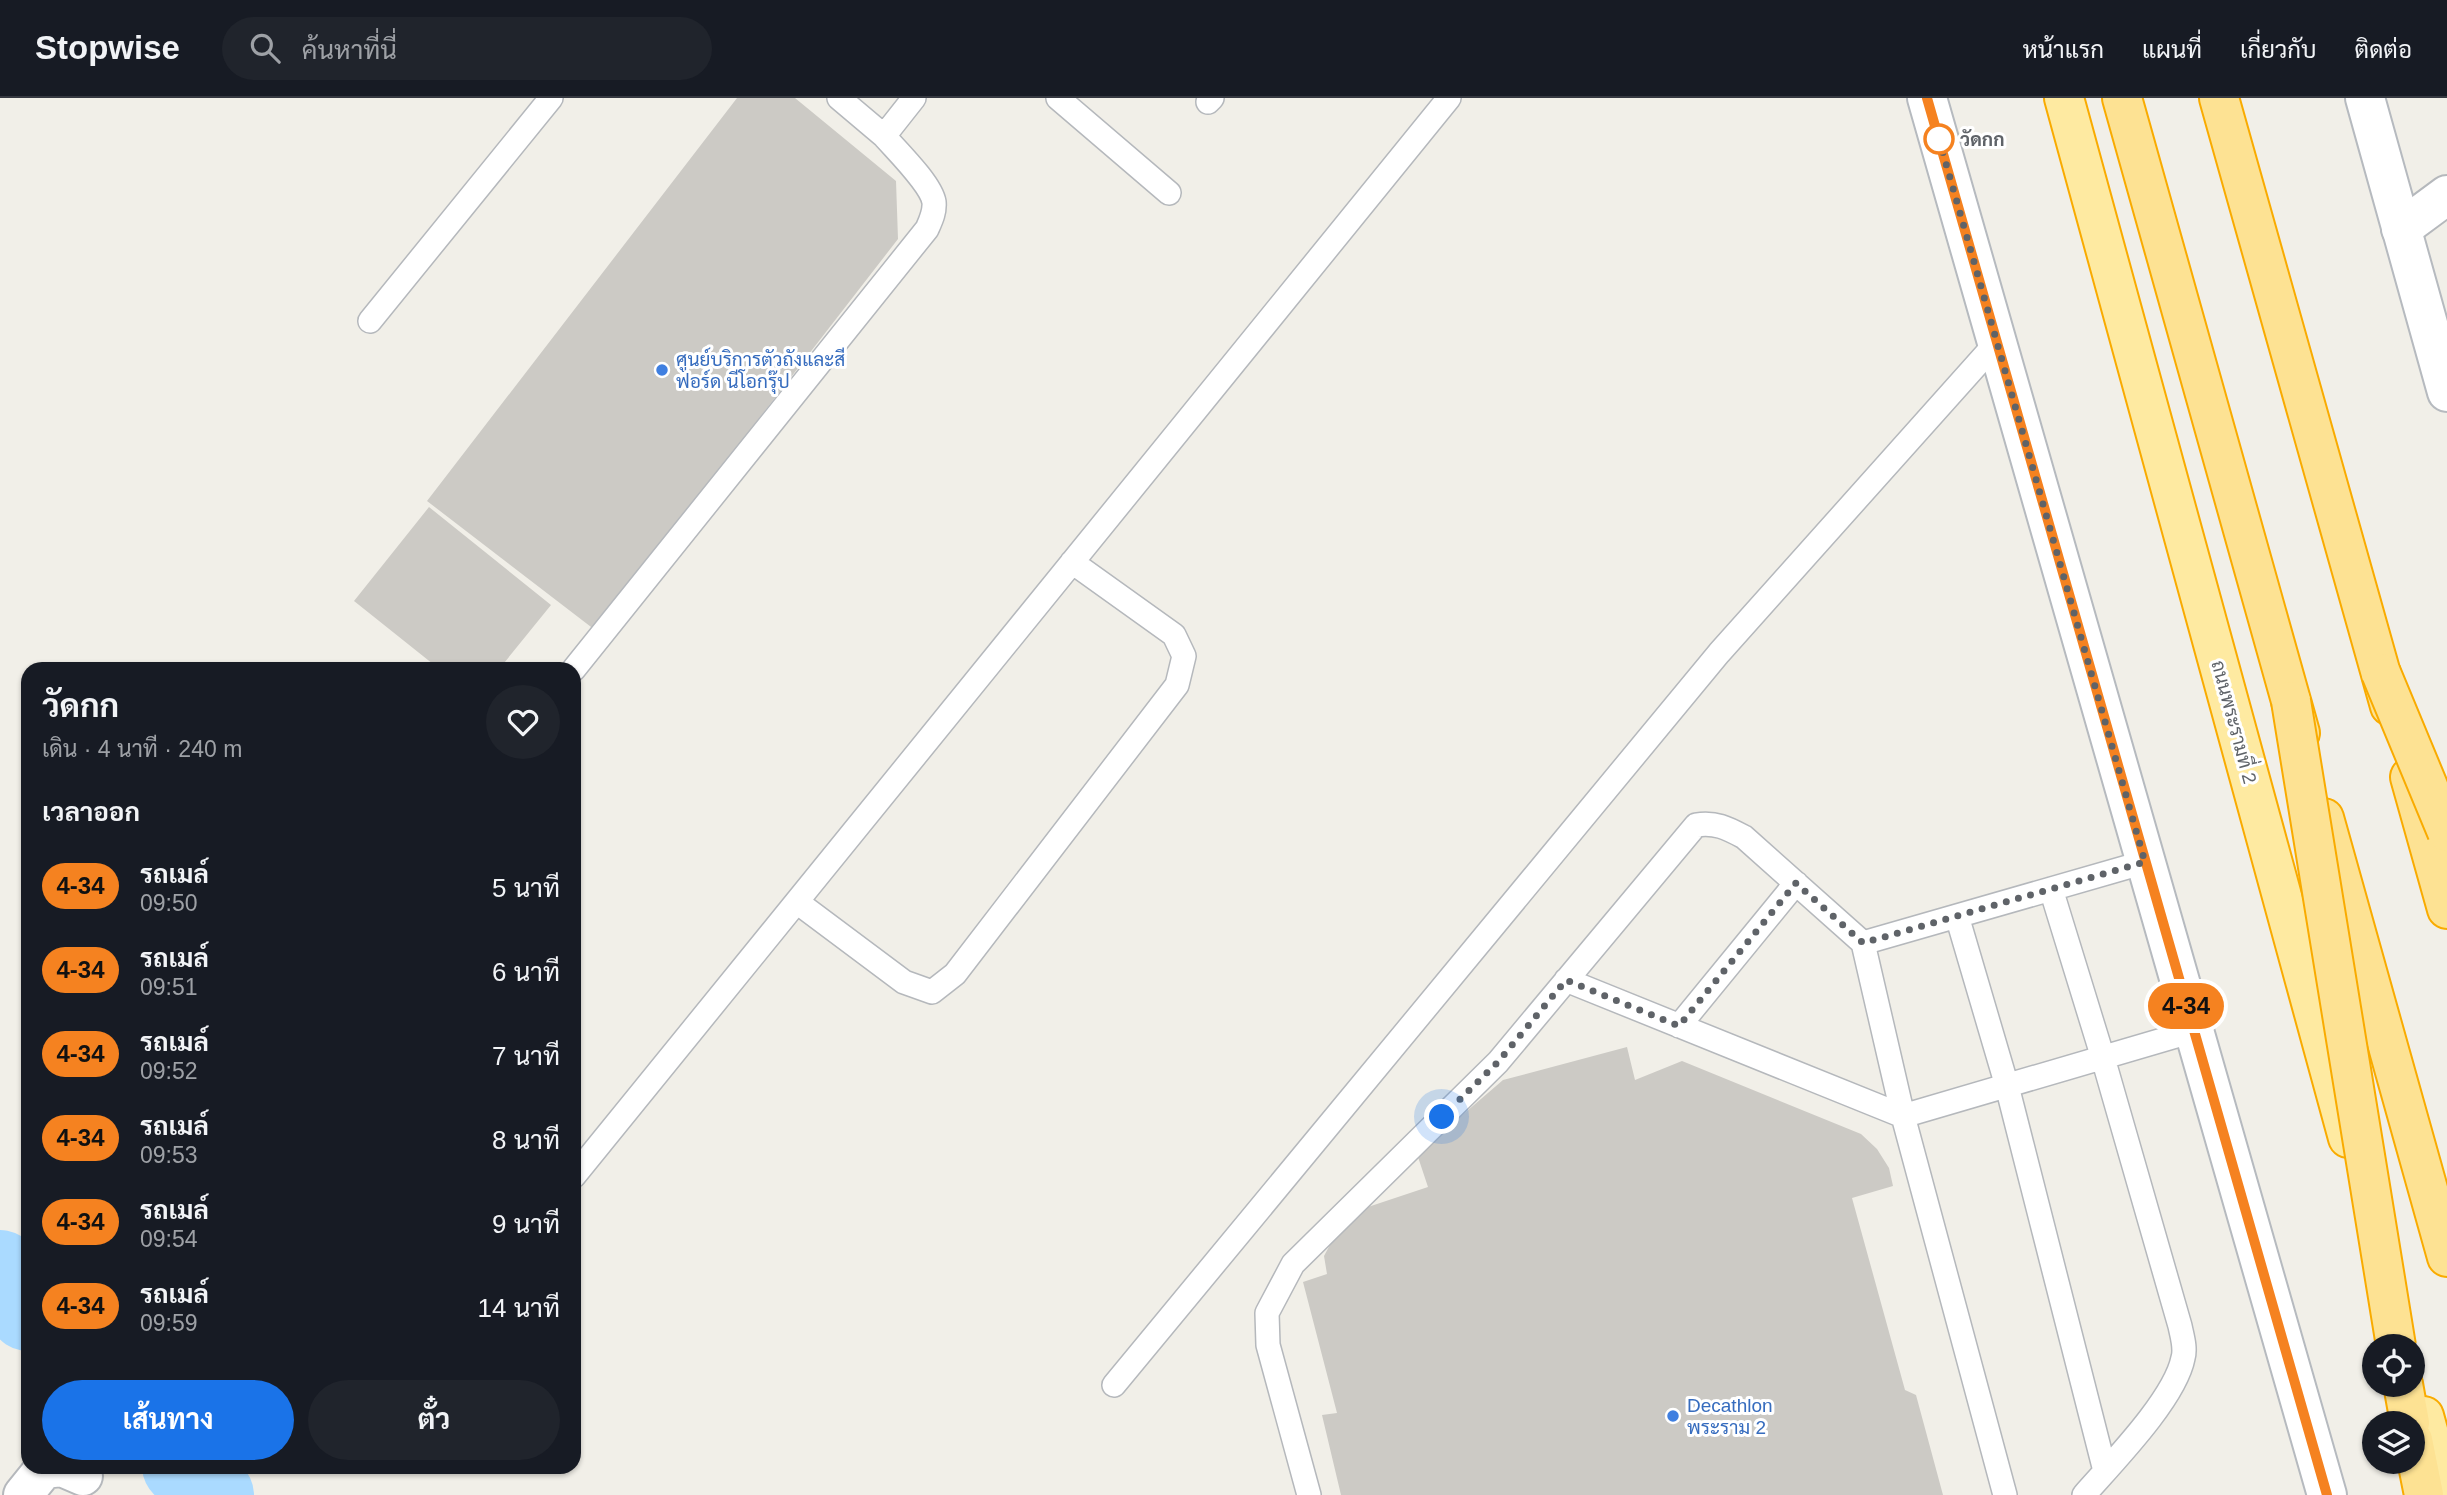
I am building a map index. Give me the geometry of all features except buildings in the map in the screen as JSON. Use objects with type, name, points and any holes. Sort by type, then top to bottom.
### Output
[{"type":"highway","name":"ถนนพระรามที่ 2","points":[[2064,98],[2402,1334]]},
{"type":"highway","points":[[2122,98],[2447,1257]]},
{"type":"highway","points":[[2219,98],[2447,909]]},
{"type":"highway","points":[[2233,98],[2447,843]]},
{"type":"highway","points":[[2381,673],[2447,832]]},
{"type":"highway","points":[[2291,701],[2394,1334]]},
{"type":"highway","points":[[2419,1397],[2446,1495]]},
{"type":"highway","points":[[2420,1474],[2424,1495]]},
{"type":"main road","points":[[1927,98],[2327,1495]]},
{"type":"main road","points":[[2365,98],[2447,392]]},
{"type":"main road","points":[[2401,229],[2447,195]]},
{"type":"main road","points":[[23,1495],[40,1474]]},
{"type":"main road","points":[[78,1474],[83,1476]]},
{"type":"lane","points":[[370,321],[551,98]]},
{"type":"lane","points":[[580,662],[927,229],[933,216],[934,201],[929,190],[884,136],[839,98]]},
{"type":"lane","points":[[884,136],[914,98]]},
{"type":"lane","points":[[1059,98],[1168,193]]},
{"type":"lane","points":[[581,1167],[1449,98]]},
{"type":"lane","points":[[1114,1385],[1719,653],[1997,342]]},
{"type":"lane","points":[[797,902],[904,982],[932,992],[955,974],[1177,685],[1184,656],[1174,635],[1072,562]]},
{"type":"lane","points":[[1310,1495],[1268,1345],[1267,1313],[1293,1264],[1498,1062],[1696,825],[1709,823],[1722,825],[1744,837],[1863,943],[1903,1116],[2005,1495]]},
{"type":"lane","points":[[1863,943],[2145,862]]},
{"type":"lane","points":[[1679,1026],[1796,883]]},
{"type":"lane","points":[[2051,890],[2103,1058],[2180,1326],[2183,1348],[2183,1359],[2172,1384],[2148,1421],[2084,1495]]},
{"type":"lane","points":[[1957,916],[2007,1086],[2105,1471]]},
{"type":"lane","points":[[1566,980],[1903,1116],[2193,1031]]},
{"type":"waterway","points":[[0,1270],[21,1301]]},
{"type":"waterway","points":[[191,1474],[214,1495]]},
{"type":"bus line","name":"4-34","points":[[1927,98],[2327,1495]]},
{"type":"place","name":"วัดกก","points":[[1939,139]]},
{"type":"place","name":"ศูนย์บริการตัวถังและสี ฟอร์ด นีโอกรุ๊ป","points":[[662,370]]},
{"type":"place","name":"Decathlon พระราม 2","points":[[1673,1416]]},
{"type":"route","points":[[1442,1117],[1498,1062],[1566,980],[1679,1026],[1796,883],[1863,943],[2145,862],[1939,139]]}]
